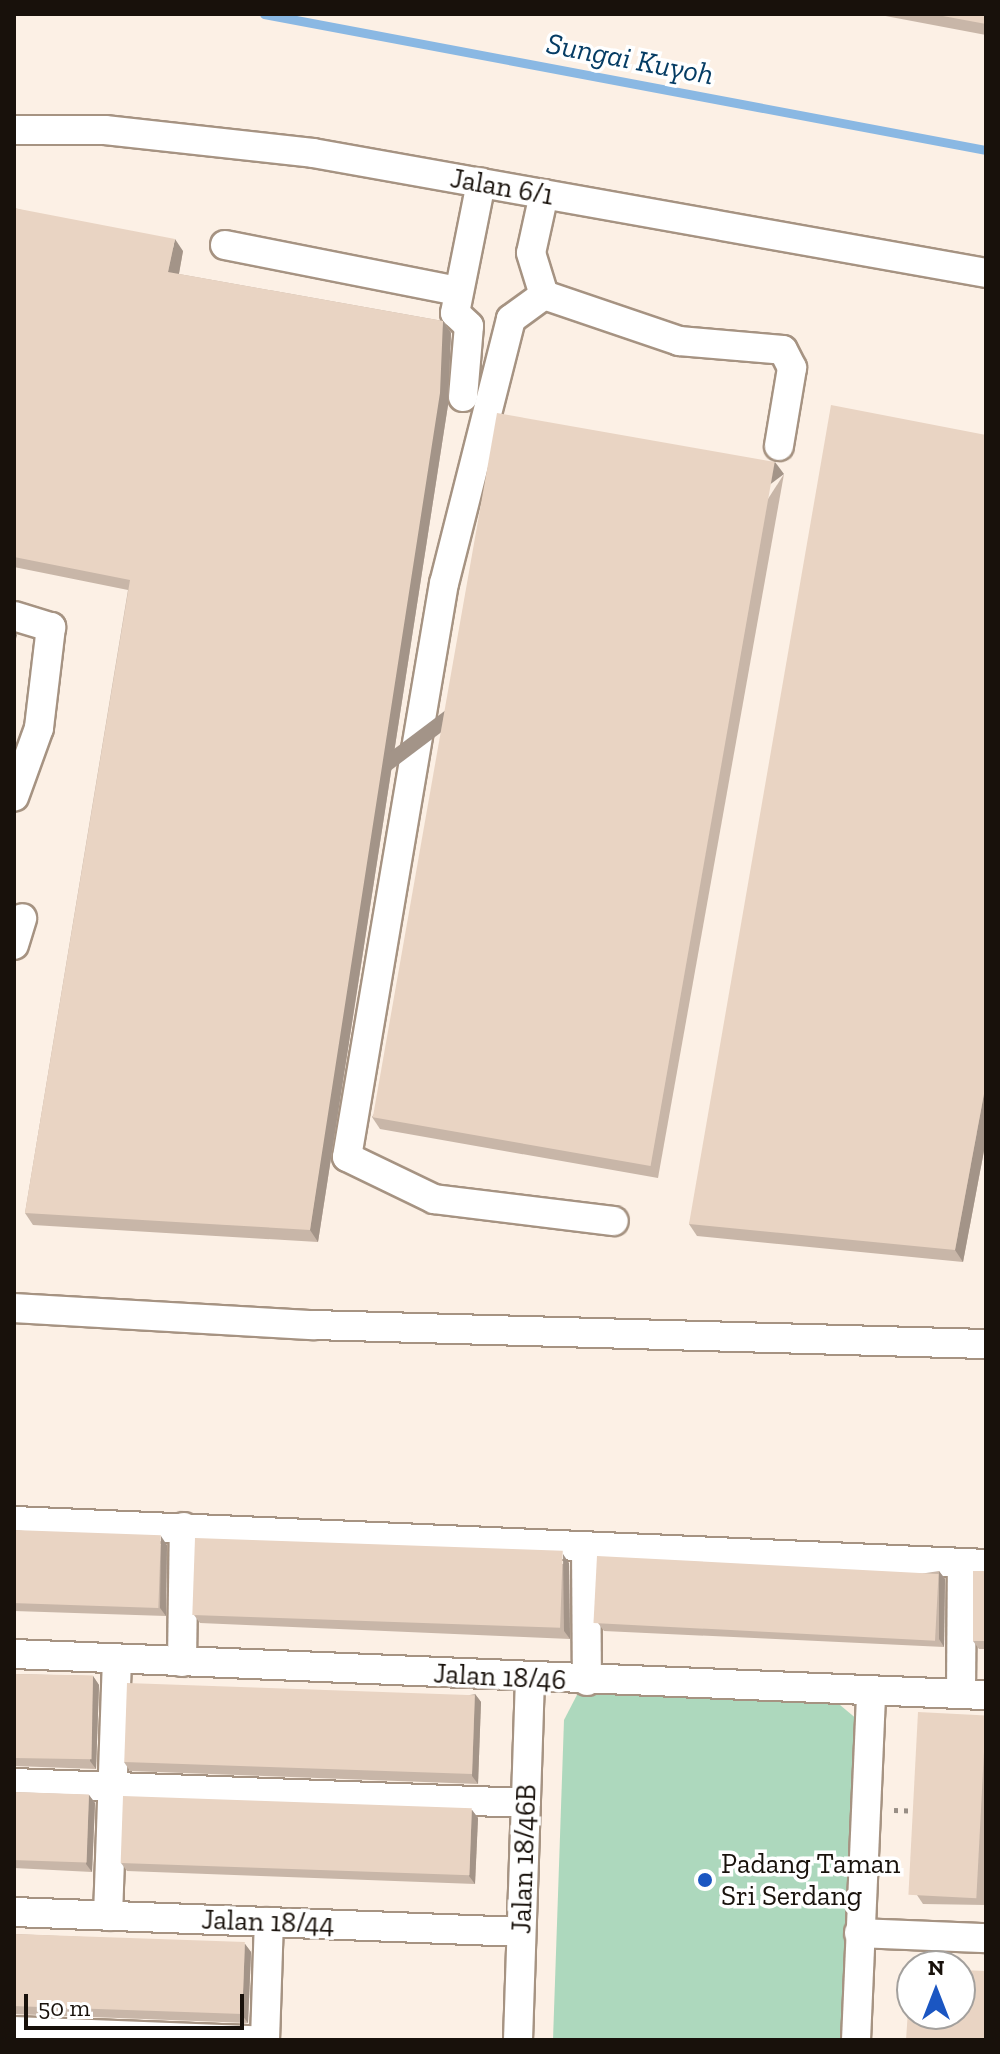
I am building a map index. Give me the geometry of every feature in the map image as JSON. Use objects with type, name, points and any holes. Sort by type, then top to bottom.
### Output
[{"type":"street","name":"Jalan 6/1","points":[[14,130],[105,130],[283,150],[986,273]]},
{"type":"street","points":[[463,397],[469,326],[455,313],[481,183]]},
{"type":"street","points":[[544,194],[531,253],[544,295]]},
{"type":"street","points":[[225,245],[457,291]]},
{"type":"street","points":[[544,295],[679,341],[783,350],[792,368],[779,446]]},
{"type":"street","points":[[544,295],[511,319],[444,583],[347,1157],[434,1199],[614,1221]]},
{"type":"street","points":[[14,616],[51,627],[39,728],[14,797]]},
{"type":"street","points":[[14,945],[22,918]]},
{"type":"street","points":[[14,1308],[313,1325],[986,1344]]},
{"type":"street","points":[[14,1521],[974,1563],[973,1695]]},
{"type":"street","points":[[182,1662],[184,1527]]},
{"type":"street","points":[[586,1547],[587,1681]]},
{"type":"street","name":"Jalan 18/46","points":[[14,1654],[871,1694],[973,1695]]},
{"type":"street","points":[[108,1916],[117,1659]]},
{"type":"street","name":"Jalan 18/46B","points":[[518,2040],[530,1678]]},
{"type":"street","points":[[856,2040],[871,1694]]},
{"type":"street","points":[[14,1783],[526,1803]]},
{"type":"street","name":"Jalan 18/44","points":[[14,1912],[521,1932]]},
{"type":"street","points":[[265,2040],[269,1922]]},
{"type":"street","points":[[859,1933],[986,1938]]},
{"type":"street","points":[[14,2031],[253,2040]]},
{"type":"path","points":[[865,1809],[940,1811]]},
{"type":"green space","name":"Padang Taman Sri Serdang","points":[[579,1691],[834,1700],[858,1720],[845,2040],[553,2040],[564,1720]]},
{"type":"building","points":[[932,14],[986,14],[986,24]]},
{"type":"building","points":[[14,208],[175,239],[168,272],[443,321],[440,393],[310,1230],[25,1213],[130,580],[14,557]]},
{"type":"building","points":[[831,405],[986,435],[986,1083],[955,1250],[689,1224]]},
{"type":"building","points":[[497,413],[775,462],[651,1166],[373,1117]]},
{"type":"building","points":[[14,1530],[161,1535],[158,1608],[14,1603]]},
{"type":"building","points":[[195,1538],[563,1551],[560,1628],[192,1615]]},
{"type":"building","points":[[597,1556],[939,1574],[935,1641],[593,1623]]},
{"type":"building","points":[[973,1571],[986,1571],[986,1641],[973,1641]]},
{"type":"building","points":[[14,1674],[93,1675],[92,1759],[14,1758]]},
{"type":"building","points":[[127,1683],[475,1695],[472,1774],[124,1762]]},
{"type":"building","points":[[918,1712],[986,1716],[976,1898],[908,1895]]},
{"type":"building","points":[[14,1792],[89,1795],[87,1863],[14,1860]]},
{"type":"building","points":[[123,1796],[472,1808],[469,1875],[121,1863]]},
{"type":"building","points":[[14,1934],[245,1942],[242,2014],[14,2006]]},
{"type":"building","points":[[976,1971],[986,1971],[986,2040],[906,2040],[907,2030],[976,2030]]},
{"type":"waterway","name":"Sungai Kuyoh","points":[[264,14],[986,150]]},
{"type":"place","name":"Padang Taman Sri Serdang","points":[[705,1880]]}]
